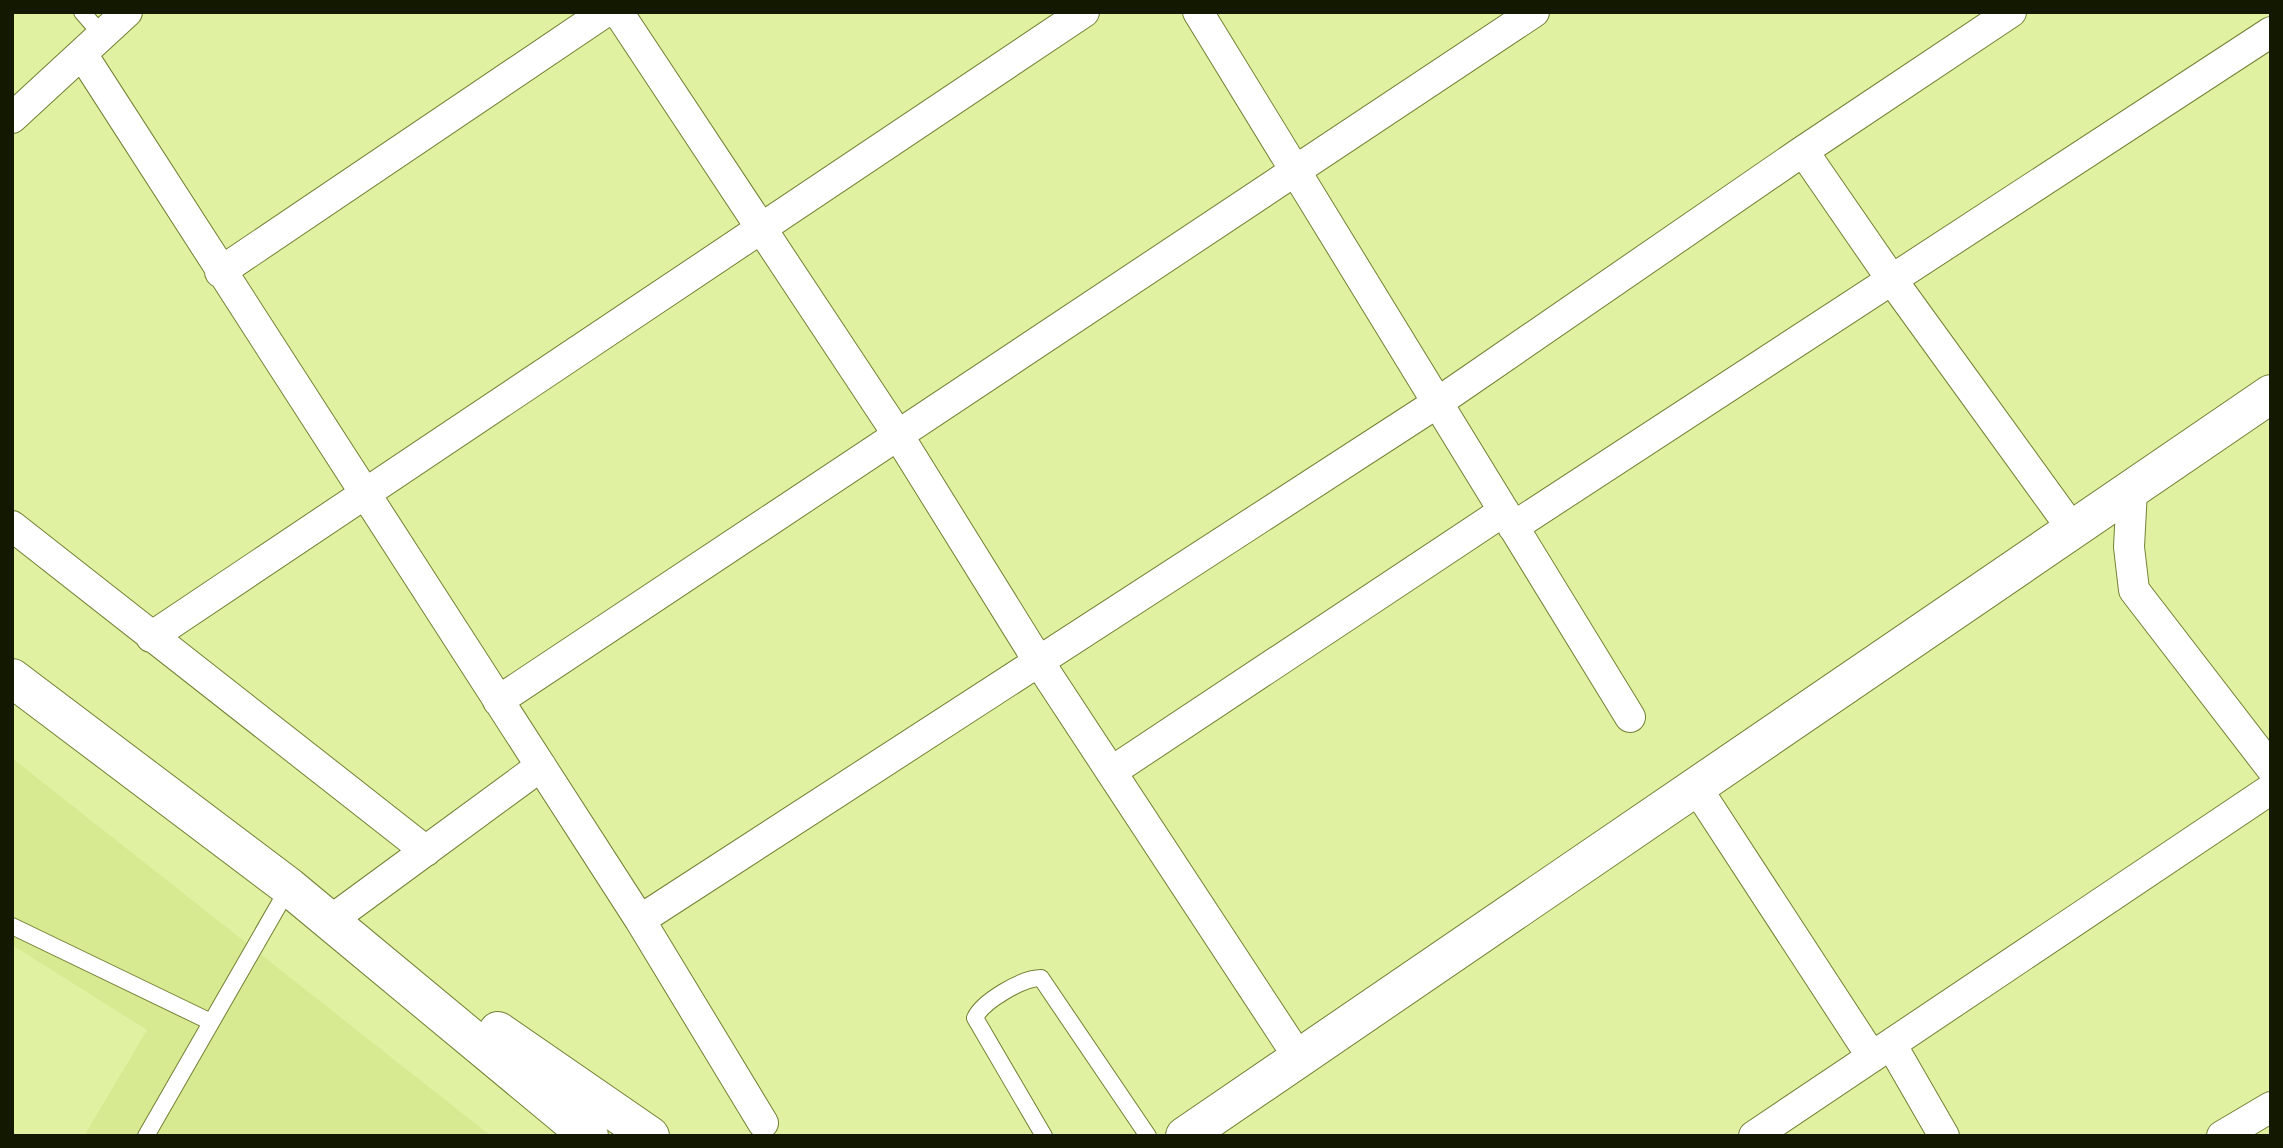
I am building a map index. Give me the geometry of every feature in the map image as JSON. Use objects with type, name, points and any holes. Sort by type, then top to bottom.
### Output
[{"type":"street","points":[[12,118],[127,12]]},
{"type":"street","points":[[220,272],[605,12]]},
{"type":"street","points":[[618,12],[898,435],[1039,662],[1299,1058]]},
{"type":"street","points":[[151,637],[1084,12]]},
{"type":"street","points":[[1198,12],[1630,717]]},
{"type":"street","points":[[498,701],[1534,12]]},
{"type":"street","points":[[640,920],[1437,403],[1803,151],[2011,12]]},
{"type":"street","points":[[1111,772],[1892,280],[2271,32]]},
{"type":"street","points":[[92,44],[220,272],[640,920],[763,1124]]},
{"type":"street","points":[[1803,151],[1892,280],[2073,530]]},
{"type":"street","points":[[1185,1136],[2271,394]]},
{"type":"street","points":[[2132,490],[2129,547],[2134,590],[2271,768]]},
{"type":"street","points":[[12,526],[426,851]]},
{"type":"street","points":[[12,678],[289,887],[650,1136]]},
{"type":"street","points":[[334,918],[541,766]]},
{"type":"street","points":[[1696,787],[1944,1136]]},
{"type":"street","points":[[1754,1136],[2271,789]]},
{"type":"street","points":[[289,887],[589,1136]]},
{"type":"street","points":[[2222,1136],[2271,1107]]},
{"type":"street","points":[[1174,1136],[1221,1111]]},
{"type":"lane","points":[[82,12],[92,44]]},
{"type":"lane","points":[[146,1136],[289,887]]},
{"type":"lane","points":[[12,926],[211,1022]]},
{"type":"lane","points":[[1044,1136],[975,1018],[979,1008],[1030,978],[1041,978],[1148,1136]]},
{"type":"shaded area","points":[[12,758],[491,1136],[84,1136],[147,1030],[12,945]]}]
